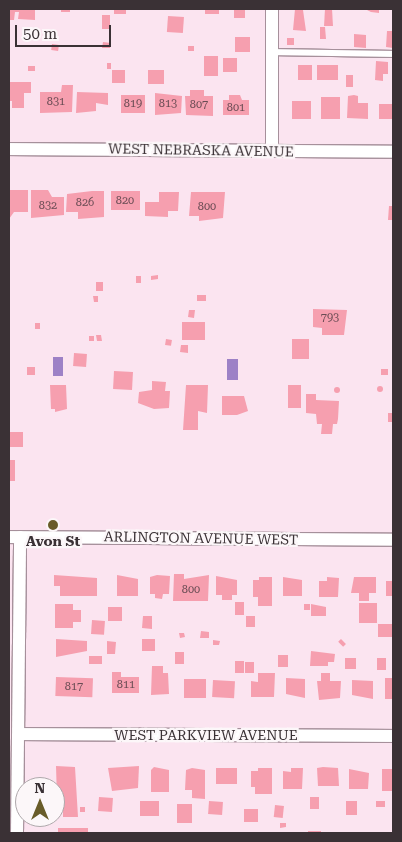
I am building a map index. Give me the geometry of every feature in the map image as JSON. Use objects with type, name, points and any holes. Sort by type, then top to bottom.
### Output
[{"type":"street","points":[[272,9],[272,151]]},
{"type":"street","name":"WEST NEBRASKA AVENUE","points":[[9,149],[393,152]]},
{"type":"street","points":[[14,537],[19,734],[17,833]]},
{"type":"street","name":"ARLINGTON AVENUE WEST","points":[[14,537],[393,540]]},
{"type":"street","name":"WEST PARKVIEW AVENUE","points":[[19,734],[393,736]]},
{"type":"lane","points":[[271,52],[393,54]]},
{"type":"shaded area","points":[[53,357],[63,357],[63,376],[53,376]]},
{"type":"shaded area","points":[[227,359],[238,359],[238,380],[227,380]]},
{"type":"building","points":[[9,9],[35,9],[35,20],[18,19],[19,12],[15,12],[14,20],[9,20]]},
{"type":"building","points":[[61,9],[70,9],[70,12],[61,12]]},
{"type":"building","points":[[114,9],[126,9],[126,14],[114,14]]},
{"type":"building","points":[[205,9],[219,9],[219,14],[205,14]]},
{"type":"building","points":[[234,9],[245,9],[245,18],[234,18]]},
{"type":"building","points":[[295,9],[315,9],[303,10],[306,31],[293,30]]},
{"type":"building","points":[[325,9],[332,9],[333,26],[324,26]]},
{"type":"building","points":[[365,9],[379,9],[379,13],[371,12]]},
{"type":"building","points":[[102,15],[110,15],[110,29],[102,29]]},
{"type":"building","points":[[168,16],[184,17],[183,33],[167,32]]},
{"type":"building","points":[[320,27],[325,27],[326,39],[320,39]]},
{"type":"building","points":[[387,31],[393,31],[393,48],[386,47]]},
{"type":"building","points":[[354,34],[366,35],[366,48],[354,47]]},
{"type":"building","points":[[235,37],[250,37],[250,52],[235,52]]},
{"type":"building","points":[[287,38],[294,38],[294,45],[287,45]]},
{"type":"building","points":[[103,42],[111,43],[110,48],[102,48]]},
{"type":"building","points":[[52,44],[59,45],[58,51],[51,50]]},
{"type":"building","points":[[188,46],[194,46],[194,51],[188,51]]},
{"type":"building","points":[[204,56],[218,56],[218,76],[204,76]]},
{"type":"building","points":[[223,58],[237,58],[237,72],[223,72]]},
{"type":"building","points":[[376,61],[388,62],[388,74],[383,74],[383,81],[375,80]]},
{"type":"building","points":[[107,63],[111,63],[111,69],[107,69]]},
{"type":"building","points":[[298,65],[312,65],[312,80],[298,80]]},
{"type":"building","points":[[317,65],[338,65],[338,80],[317,80]]},
{"type":"building","points":[[28,66],[35,66],[35,71],[28,71]]},
{"type":"building","points":[[112,70],[125,70],[125,83],[112,83]]},
{"type":"building","points":[[148,70],[164,70],[164,84],[148,84]]},
{"type":"building","points":[[346,75],[353,75],[353,87],[346,87]]},
{"type":"building","points":[[9,82],[31,82],[31,93],[24,93],[24,108],[12,108],[12,101],[9,101]]},
{"type":"building","points":[[62,85],[73,85],[72,112],[40,113],[40,92],[61,92]]},
{"type":"building","points":[[190,90],[204,90],[204,96],[213,96],[213,116],[186,115],[185,96],[190,96]]},
{"type":"building","points":[[77,92],[108,93],[108,105],[96,103],[96,111],[76,113]]},
{"type":"building","points":[[155,93],[182,96],[181,113],[155,115]]},
{"type":"building","points":[[121,95],[145,95],[145,113],[121,113]]},
{"type":"building","points":[[229,95],[240,95],[242,100],[249,100],[249,115],[223,115],[223,100],[229,100]]},
{"type":"building","points":[[348,96],[358,96],[358,103],[368,103],[368,119],[347,118]]},
{"type":"building","points":[[321,97],[340,97],[340,119],[321,119]]},
{"type":"building","points":[[292,101],[311,101],[311,119],[292,119]]},
{"type":"building","points":[[379,104],[393,104],[393,119],[379,119]]},
{"type":"building","points":[[9,190],[28,190],[28,212],[14,212],[9,219]]},
{"type":"building","points":[[31,190],[48,190],[52,197],[64,197],[64,215],[31,218]]},
{"type":"building","points":[[104,191],[104,217],[78,219],[78,212],[66,212],[67,194]]},
{"type":"building","points":[[111,191],[140,191],[140,210],[111,210]]},
{"type":"building","points":[[159,192],[179,192],[178,211],[168,211],[168,217],[145,216],[145,202],[159,202]]},
{"type":"building","points":[[191,192],[225,192],[223,218],[199,221],[199,216],[189,216]]},
{"type":"building","points":[[389,206],[393,206],[393,220],[388,220]]},
{"type":"building","points":[[158,275],[158,279],[151,280],[151,276]]},
{"type":"building","points":[[136,276],[141,276],[141,283],[136,283]]},
{"type":"building","points":[[96,282],[103,282],[103,291],[96,291]]},
{"type":"building","points":[[197,295],[206,295],[206,301],[197,301]]},
{"type":"building","points":[[93,296],[98,296],[98,302],[94,302]]},
{"type":"building","points":[[313,309],[347,310],[344,335],[322,335],[322,328],[313,327]]},
{"type":"building","points":[[189,310],[195,310],[194,318],[188,317]]},
{"type":"building","points":[[182,322],[205,322],[205,340],[182,340]]},
{"type":"building","points":[[35,323],[40,323],[40,329],[35,329]]},
{"type":"building","points":[[96,335],[101,335],[102,341],[97,341]]},
{"type":"building","points":[[89,336],[94,336],[94,341],[89,341]]},
{"type":"building","points":[[166,339],[172,340],[171,346],[165,345]]},
{"type":"building","points":[[292,339],[309,339],[309,359],[292,359]]},
{"type":"building","points":[[181,345],[188,345],[188,353],[180,352]]},
{"type":"building","points":[[74,353],[87,354],[86,367],[73,366]]},
{"type":"building","points":[[27,367],[35,367],[35,375],[27,375]]},
{"type":"building","points":[[381,369],[388,369],[388,375],[381,375]]},
{"type":"building","points":[[114,371],[133,372],[132,390],[113,389]]},
{"type":"building","points":[[152,381],[166,382],[165,391],[170,391],[169,408],[154,409],[138,403],[139,392],[152,390]]},
{"type":"building","points":[[50,385],[66,385],[67,409],[55,412],[55,409],[51,409]]},
{"type":"building","points":[[186,385],[208,385],[207,413],[198,411],[198,430],[183,430]]},
{"type":"building","points":[[288,385],[301,385],[301,408],[288,408]]},
{"type":"building","points":[[380,386],[383,389],[380,392],[377,389]]},
{"type":"building","points":[[337,387],[340,390],[337,393],[334,390]]},
{"type":"building","points":[[306,394],[316,394],[316,400],[339,401],[337,424],[333,424],[332,434],[321,434],[322,424],[317,424],[316,414],[306,413]]},
{"type":"building","points":[[222,396],[244,396],[248,411],[237,415],[222,415]]},
{"type":"building","points":[[388,413],[393,413],[393,422],[388,422]]},
{"type":"building","points":[[9,432],[23,432],[23,447],[9,447]]},
{"type":"building","points":[[9,460],[15,460],[15,481],[9,481]]},
{"type":"building","points":[[174,574],[184,574],[184,579],[209,575],[208,601],[173,601]]},
{"type":"building","points":[[54,575],[97,578],[97,596],[60,596],[60,586],[54,586]]},
{"type":"building","points":[[117,575],[138,579],[138,596],[117,596]]},
{"type":"building","points":[[157,575],[170,576],[169,594],[163,594],[162,599],[155,598],[155,594],[150,594],[150,577]]},
{"type":"building","points":[[216,576],[237,580],[237,595],[232,595],[232,600],[222,600],[222,595],[216,595]]},
{"type":"building","points":[[259,577],[272,577],[272,606],[258,606],[258,597],[253,597],[253,580],[259,580]]},
{"type":"building","points":[[283,577],[302,580],[302,596],[283,596]]},
{"type":"building","points":[[327,577],[339,578],[338,597],[319,597],[319,581],[327,581]]},
{"type":"building","points":[[354,577],[376,577],[376,593],[369,593],[369,601],[359,601],[359,593],[351,593]]},
{"type":"building","points":[[386,581],[393,581],[393,596],[386,596]]},
{"type":"building","points":[[235,602],[244,602],[244,615],[235,615]]},
{"type":"building","points":[[359,603],[377,603],[377,623],[359,623]]},
{"type":"building","points":[[55,604],[73,604],[73,610],[81,610],[81,622],[73,622],[73,628],[55,628]]},
{"type":"building","points":[[304,604],[310,604],[310,610],[304,610]]},
{"type":"building","points":[[311,604],[326,607],[326,616],[311,616]]},
{"type":"building","points":[[108,607],[122,607],[122,621],[108,621]]},
{"type":"building","points":[[143,616],[152,616],[152,629],[142,628]]},
{"type":"building","points":[[246,616],[255,616],[255,627],[246,627]]},
{"type":"building","points":[[92,620],[105,621],[104,635],[91,634]]},
{"type":"building","points":[[378,624],[392,624],[392,637],[378,637]]},
{"type":"building","points":[[201,631],[209,632],[209,638],[200,638]]},
{"type":"building","points":[[179,633],[184,633],[185,637],[180,638]]},
{"type":"building","points":[[56,639],[87,641],[87,651],[56,657]]},
{"type":"building","points":[[142,639],[155,639],[155,651],[142,651]]},
{"type":"building","points":[[341,639],[346,644],[343,647],[338,642]]},
{"type":"building","points":[[213,640],[220,641],[219,645],[213,645]]},
{"type":"building","points":[[107,641],[116,642],[115,654],[107,654]]},
{"type":"building","points":[[311,651],[335,654],[334,662],[328,662],[328,666],[310,666]]},
{"type":"building","points":[[175,652],[184,652],[184,664],[175,664]]},
{"type":"building","points":[[278,655],[288,655],[288,667],[278,667]]},
{"type":"building","points":[[89,656],[102,656],[102,664],[89,664]]},
{"type":"building","points":[[345,658],[356,658],[356,669],[345,669]]},
{"type":"building","points":[[377,658],[386,658],[386,670],[377,670]]},
{"type":"building","points":[[235,661],[244,661],[244,673],[235,673]]},
{"type":"building","points":[[245,662],[254,662],[254,673],[245,673]]},
{"type":"building","points":[[152,666],[163,666],[163,673],[168,673],[169,694],[151,695]]},
{"type":"building","points":[[112,672],[121,672],[121,677],[139,677],[139,693],[112,693]]},
{"type":"building","points":[[258,673],[275,673],[274,697],[251,697],[251,681],[258,682]]},
{"type":"building","points":[[321,673],[330,673],[330,681],[341,681],[340,698],[319,700],[317,681],[321,681]]},
{"type":"building","points":[[56,677],[93,678],[92,697],[55,696]]},
{"type":"building","points":[[286,678],[305,679],[305,698],[286,694]]},
{"type":"building","points":[[385,678],[393,678],[393,699],[385,699]]},
{"type":"building","points":[[184,679],[206,679],[206,698],[184,698]]},
{"type":"building","points":[[213,680],[235,681],[234,698],[212,697]]},
{"type":"building","points":[[352,680],[373,681],[373,699],[352,695]]},
{"type":"building","points":[[56,766],[75,767],[78,817],[65,817],[65,777],[56,777]]},
{"type":"building","points":[[139,766],[138,788],[112,791],[108,768]]},
{"type":"building","points":[[154,767],[169,770],[169,792],[151,792],[151,770]]},
{"type":"building","points":[[192,768],[205,770],[205,799],[192,798],[192,790],[185,790],[186,770]]},
{"type":"building","points":[[216,768],[237,768],[237,784],[216,784]]},
{"type":"building","points":[[258,768],[272,768],[272,794],[255,794],[255,787],[251,787],[251,771],[258,771]]},
{"type":"building","points":[[291,768],[303,768],[302,789],[283,789],[283,771],[291,772]]},
{"type":"building","points":[[317,768],[338,768],[339,786],[318,786]]},
{"type":"building","points":[[349,769],[369,773],[368,789],[349,789]]},
{"type":"building","points":[[382,769],[393,769],[393,791],[382,791]]},
{"type":"building","points":[[99,797],[113,798],[112,812],[98,811]]},
{"type":"building","points":[[310,797],[319,797],[319,809],[310,809]]},
{"type":"building","points":[[140,801],[159,801],[159,816],[140,816]]},
{"type":"building","points":[[209,801],[223,802],[222,815],[208,814]]},
{"type":"building","points":[[346,801],[357,801],[357,815],[346,815]]},
{"type":"building","points":[[376,801],[385,801],[385,807],[376,807]]},
{"type":"building","points":[[177,804],[192,804],[192,823],[177,823]]},
{"type":"building","points":[[275,805],[284,806],[283,818],[274,817]]},
{"type":"building","points":[[80,807],[85,807],[85,812],[80,812]]},
{"type":"building","points":[[244,809],[258,809],[258,822],[244,822]]},
{"type":"building","points":[[280,823],[286,823],[286,827],[280,828]]},
{"type":"building","points":[[58,828],[88,828],[88,833],[58,833]]},
{"type":"building","points":[[308,831],[321,831],[321,833],[308,833]]},
{"type":"place","name":"Avon St","points":[[53,525]]}]
